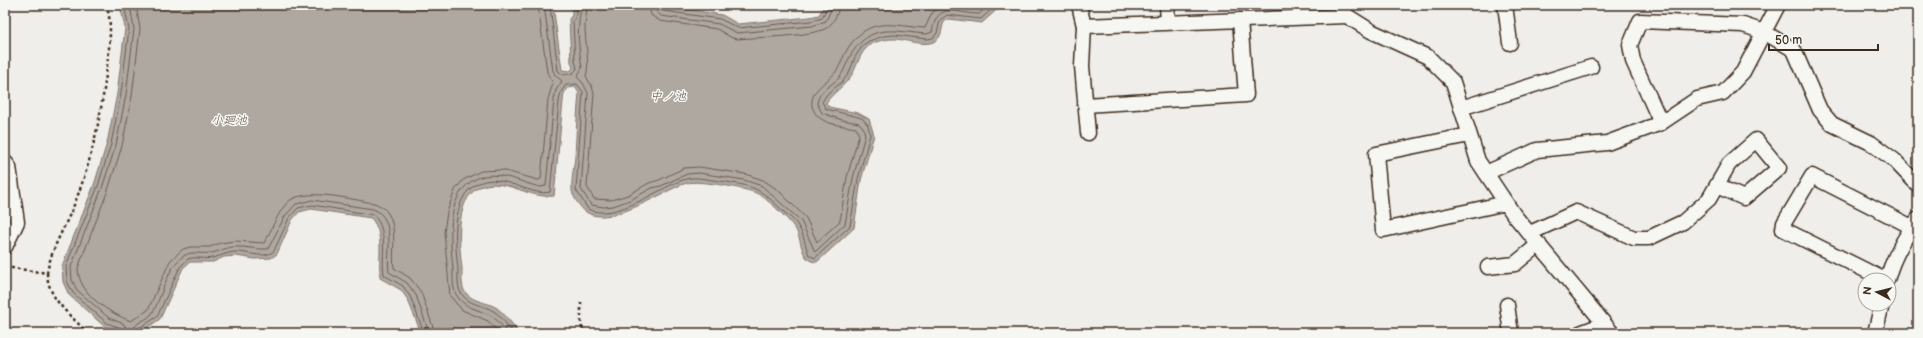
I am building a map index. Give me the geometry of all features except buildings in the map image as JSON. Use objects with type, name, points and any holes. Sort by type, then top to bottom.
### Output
[{"type":"street","points":[[1079,5],[1084,26],[1082,66],[1088,133]]},
{"type":"street","points":[[1167,5],[1168,22]]},
{"type":"street","points":[[1486,173],[1537,150],[1608,143],[1661,123],[1697,99],[1723,93],[1743,72],[1778,5]]},
{"type":"street","points":[[1508,6],[1510,43]]},
{"type":"street","points":[[1084,26],[1240,20],[1344,10],[1371,31],[1428,57],[1453,82],[1478,161],[1506,203],[1608,328],[1580,333]]},
{"type":"street","points":[[1085,105],[1246,94],[1240,20]]},
{"type":"street","points":[[1661,123],[1633,61],[1630,45],[1640,21],[1743,25],[1764,32],[1794,50],[1820,110],[1832,124],[1871,143],[1894,160],[1918,185]]},
{"type":"street","points":[[1461,108],[1591,66]]},
{"type":"street","points":[[1469,134],[1376,154],[1384,230],[1506,203]]},
{"type":"street","points":[[5,162],[9,167],[17,222],[5,247]]},
{"type":"street","points":[[1870,272],[1782,229],[1784,223],[1812,176],[1915,223],[1901,243],[1889,272]]},
{"type":"street","points":[[1488,267],[1515,264],[1535,238],[1576,212],[1634,238],[1649,238],[1683,222],[1709,199],[1717,186]]},
{"type":"street","points":[[1507,305],[1511,333]]},
{"type":"street","points":[[1875,333],[1880,312]]},
{"type":"path","points":[[88,333],[53,298],[47,283],[47,273],[49,261],[74,205],[88,164],[104,95],[110,38],[106,5]]},
{"type":"path","points":[[5,267],[47,273]]},
{"type":"path","points":[[581,302],[581,323],[583,333]]},
{"type":"water","name":"小廻池","points":[[120,5],[553,5],[562,70],[570,71],[573,68],[571,62],[569,19],[572,15],[572,5],[646,5],[679,8],[722,15],[738,24],[810,17],[819,15],[824,6],[829,5],[1002,5],[982,23],[949,19],[944,22],[940,36],[931,43],[925,44],[899,39],[888,39],[872,44],[863,51],[848,80],[826,103],[829,107],[858,113],[869,119],[874,135],[861,180],[854,228],[817,262],[811,261],[804,254],[797,232],[782,213],[760,195],[742,189],[693,182],[676,187],[648,201],[616,214],[602,216],[590,214],[580,206],[572,192],[579,93],[575,87],[568,88],[564,93],[554,196],[536,195],[503,185],[486,185],[475,190],[468,198],[463,208],[460,220],[460,246],[464,290],[472,298],[500,310],[516,328],[516,333],[421,333],[408,300],[401,290],[380,278],[380,246],[378,231],[371,218],[311,209],[299,212],[292,220],[277,254],[271,258],[255,259],[236,256],[224,257],[213,262],[190,262],[183,268],[160,319],[141,332],[124,333],[105,327],[69,295],[63,282],[62,266],[94,185],[107,143],[117,94],[125,28]]},
{"type":"water label","name":"中ノ池","points":[[668,96]]}]
